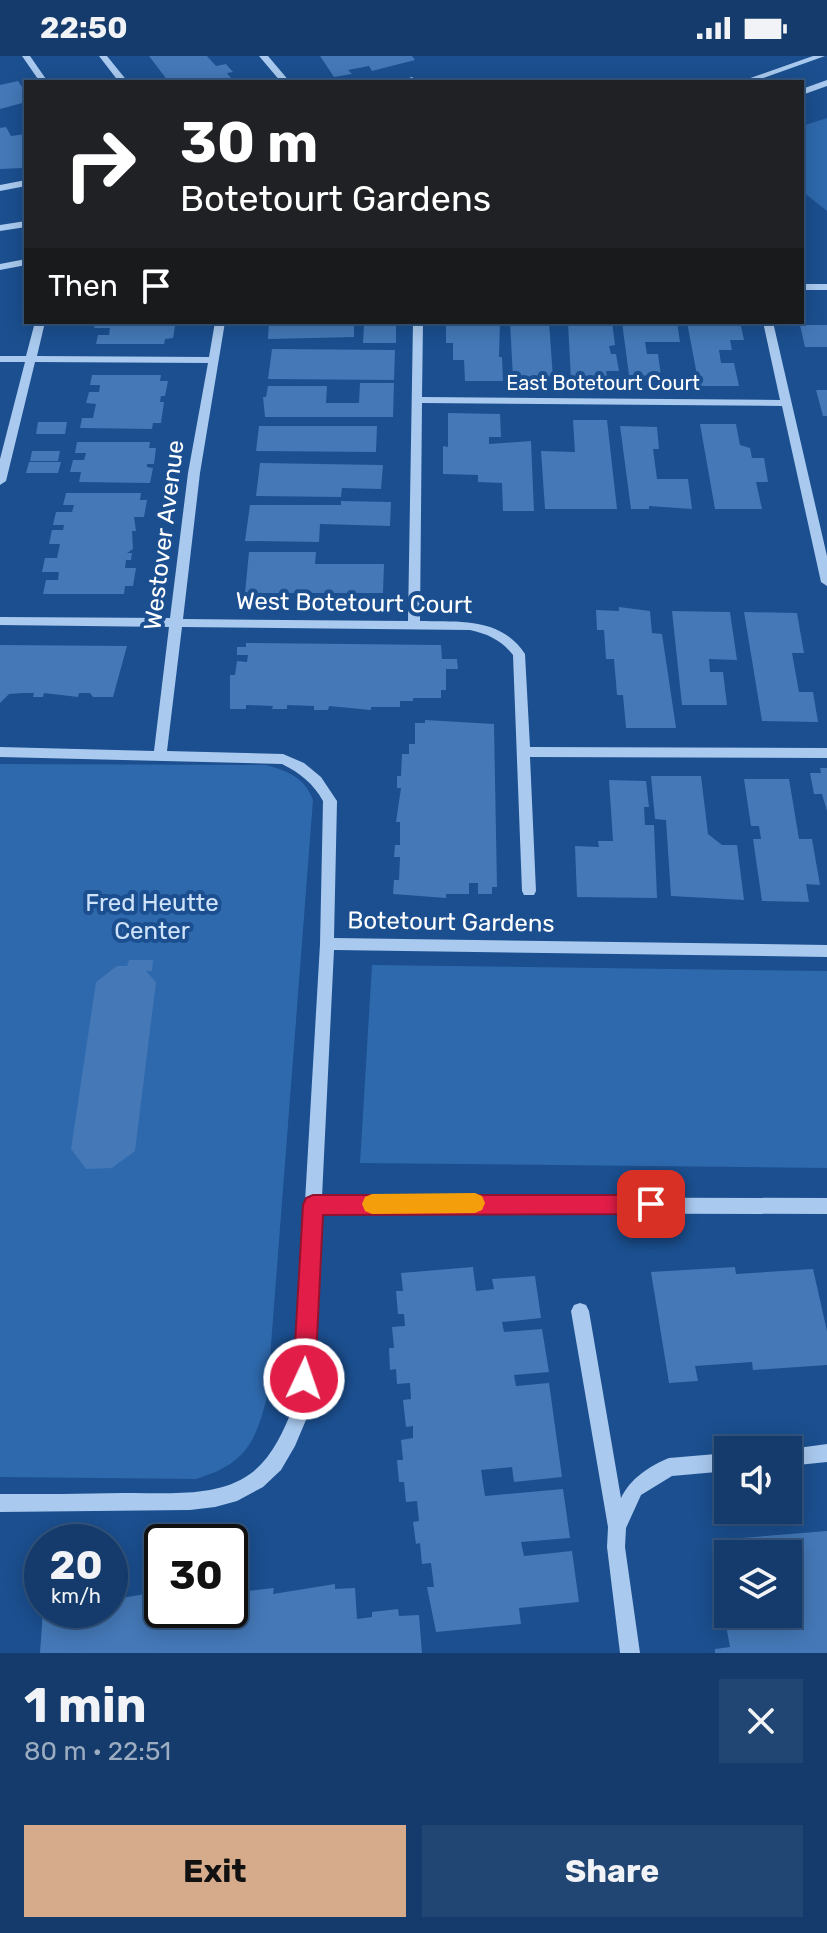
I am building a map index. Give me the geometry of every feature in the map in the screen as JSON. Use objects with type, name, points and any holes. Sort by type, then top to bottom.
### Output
[{"type":"street","points":[[26,56],[43,80]]},
{"type":"street","points":[[103,56],[122,80]]},
{"type":"street","points":[[263,56],[284,80]]},
{"type":"street","points":[[749,80],[821,56]]},
{"type":"street","points":[[804,91],[827,83]]},
{"type":"street","points":[[0,188],[24,183]]},
{"type":"street","points":[[0,228],[24,224]]},
{"type":"street","points":[[0,267],[24,262]]},
{"type":"street","points":[[804,286],[827,287]]},
{"type":"street","points":[[0,481],[40,324]]},
{"type":"street","name":"Westover Avenue","points":[[160,754],[194,473],[220,324]]},
{"type":"street","points":[[414,625],[418,324]]},
{"type":"street","points":[[768,324],[827,582]]},
{"type":"street","points":[[0,359],[213,360]]},
{"type":"street","name":"East Botetourt Court","points":[[417,400],[788,403]]},
{"type":"street","name":"West Botetourt Court","points":[[0,621],[414,625],[491,629],[507,638],[519,654],[529,891]]},
{"type":"street","name":"Botetourt Gardens","points":[[0,752],[283,759],[305,768],[321,783],[330,801],[327,944],[827,951]]},
{"type":"street","points":[[523,752],[827,753]]},
{"type":"street","points":[[0,1503],[207,1502],[243,1490],[267,1473],[290,1444],[302,1408],[327,944]]},
{"type":"street","points":[[313,1205],[827,1206]]},
{"type":"street","points":[[580,1311],[617,1527],[616,1547],[630,1653]]},
{"type":"street","points":[[802,1456],[827,1453]]},
{"type":"street","points":[[617,1527],[635,1489],[669,1467],[714,1463]]},
{"type":"green space","points":[[827,118],[827,211],[804,193],[804,125]]},
{"type":"green space","name":"Fred Heutte Center","points":[[0,764],[266,765],[295,776],[313,800],[267,1397],[258,1428],[245,1450],[226,1466],[196,1479],[0,1477]]},
{"type":"green space","points":[[372,965],[827,971],[827,1168],[360,1163]]},
{"type":"building","points":[[149,56],[207,56],[216,66],[226,64],[233,72],[227,73],[232,80],[167,80]]},
{"type":"building","points":[[320,56],[412,56],[415,60],[372,71],[369,66],[348,70],[352,74],[334,77]]},
{"type":"building","points":[[18,81],[24,90],[24,103],[0,109],[0,85]]},
{"type":"building","points":[[6,127],[11,136],[24,134],[24,168],[0,169],[0,128]]},
{"type":"building","points":[[95,324],[175,326],[173,338],[165,339],[164,344],[96,344],[98,335],[109,335],[110,328],[94,328]]},
{"type":"building","points":[[269,324],[354,324],[354,337],[268,339]]},
{"type":"building","points":[[364,324],[396,324],[396,343],[363,343]]},
{"type":"building","points":[[446,324],[500,324],[499,357],[502,357],[503,381],[465,381],[464,360],[453,360],[453,343],[446,343]]},
{"type":"building","points":[[510,324],[549,324],[553,378],[513,378]]},
{"type":"building","points":[[568,324],[612,324],[615,345],[609,346],[611,354],[616,354],[619,371],[606,371],[608,381],[571,381]]},
{"type":"building","points":[[622,324],[677,324],[680,342],[645,342],[647,354],[658,354],[661,376],[629,375]]},
{"type":"building","points":[[687,324],[740,324],[744,340],[730,340],[732,350],[719,350],[721,363],[734,363],[739,386],[699,386]]},
{"type":"building","points":[[800,325],[827,325],[827,347],[805,347]]},
{"type":"building","points":[[272,349],[395,350],[394,380],[268,379]]},
{"type":"building","points":[[92,375],[161,375],[160,381],[168,381],[165,396],[161,396],[160,402],[164,402],[161,423],[153,423],[152,429],[80,428],[82,418],[93,418],[96,404],[86,403],[89,392],[99,392],[100,385],[90,385]]},
{"type":"building","points":[[360,383],[394,383],[393,417],[265,417],[263,397],[266,397],[268,386],[327,386],[326,403],[359,403]]},
{"type":"building","points":[[816,390],[827,390],[827,416],[823,416]]},
{"type":"building","points":[[448,413],[500,414],[501,437],[489,437],[489,444],[531,441],[534,511],[503,511],[502,483],[478,482],[478,475],[443,474],[443,446],[448,447]]},
{"type":"building","points":[[573,420],[607,420],[617,509],[545,509],[541,451],[575,452]]},
{"type":"building","points":[[38,422],[67,422],[65,434],[36,434]]},
{"type":"building","points":[[700,424],[736,424],[740,445],[750,448],[752,458],[764,458],[768,482],[756,482],[762,509],[715,509]]},
{"type":"building","points":[[259,426],[377,426],[376,452],[256,451]]},
{"type":"building","points":[[620,426],[657,427],[659,449],[653,449],[657,479],[688,479],[692,509],[649,506],[649,509],[631,509]]},
{"type":"building","points":[[77,442],[150,442],[149,448],[156,448],[154,464],[147,464],[147,467],[153,468],[150,483],[79,482],[81,472],[70,472],[73,460],[84,460],[86,453],[75,453]]},
{"type":"building","points":[[32,451],[60,451],[58,461],[30,461]]},
{"type":"building","points":[[29,462],[61,462],[58,473],[26,473]]},
{"type":"building","points":[[260,463],[383,465],[381,489],[342,488],[341,497],[256,496]]},
{"type":"building","points":[[66,493],[141,493],[140,500],[147,500],[144,517],[134,517],[136,531],[132,531],[133,549],[127,553],[132,553],[131,560],[126,560],[125,568],[136,568],[133,586],[125,586],[124,594],[43,594],[46,580],[58,580],[59,572],[42,572],[45,558],[57,558],[60,544],[49,544],[52,530],[63,530],[64,525],[53,525],[56,512],[72,512],[74,505],[63,505]]},
{"type":"building","points":[[341,501],[391,502],[390,526],[320,524],[319,542],[245,541],[250,505],[341,505]]},
{"type":"building","points":[[249,552],[316,552],[315,564],[384,564],[383,593],[245,593]]},
{"type":"building","points":[[619,607],[650,611],[652,633],[662,634],[676,728],[626,728],[623,695],[617,695],[614,659],[606,659],[604,630],[597,630],[596,610],[619,611]]},
{"type":"building","points":[[672,611],[730,612],[737,660],[709,659],[710,672],[723,672],[727,705],[682,705]]},
{"type":"building","points":[[744,612],[797,613],[804,653],[792,653],[799,692],[813,692],[818,722],[762,721]]},
{"type":"building","points":[[246,643],[441,645],[442,659],[457,659],[458,669],[446,669],[446,690],[441,690],[441,698],[413,698],[413,701],[400,701],[400,707],[371,707],[371,710],[329,706],[328,710],[314,710],[314,706],[287,705],[287,709],[272,709],[273,706],[246,705],[246,709],[230,709],[230,675],[235,675],[237,661],[247,662],[248,655],[237,655],[237,647],[246,647]]},
{"type":"building","points":[[0,645],[127,646],[113,697],[93,697],[90,693],[79,693],[78,697],[44,693],[43,697],[33,697],[34,693],[23,693],[9,694],[0,703]]},
{"type":"building","points":[[425,720],[494,724],[497,887],[492,887],[492,894],[478,894],[478,883],[469,883],[469,894],[446,894],[446,898],[393,894],[394,880],[399,880],[400,857],[394,857],[395,845],[400,845],[400,822],[396,822],[401,788],[397,788],[397,776],[401,776],[402,754],[409,754],[409,744],[415,744],[415,723],[425,723]]},
{"type":"building","points":[[820,768],[827,768],[827,811],[822,794],[814,794],[810,773],[821,773]]},
{"type":"building","points":[[651,776],[701,776],[708,834],[722,845],[737,845],[744,900],[671,896],[666,820],[655,819]]},
{"type":"building","points":[[744,779],[789,779],[799,839],[812,839],[820,885],[806,884],[809,902],[762,901],[753,839],[761,839],[759,826],[751,826]]},
{"type":"building","points":[[609,780],[646,781],[649,807],[644,807],[645,825],[654,825],[657,898],[577,897],[575,846],[599,847],[598,841],[613,841]]},
{"type":"building","points":[[129,960],[153,960],[152,971],[146,971],[156,982],[135,1151],[112,1168],[86,1169],[71,1149],[96,982],[117,966],[127,966]]},
{"type":"building","points":[[473,1267],[476,1291],[494,1289],[492,1279],[535,1276],[541,1318],[502,1322],[504,1332],[542,1329],[549,1372],[514,1375],[516,1386],[549,1383],[562,1477],[514,1482],[512,1467],[481,1470],[485,1496],[563,1489],[570,1538],[521,1542],[524,1556],[572,1551],[579,1602],[519,1608],[521,1624],[436,1632],[427,1587],[434,1587],[431,1563],[422,1564],[420,1543],[416,1544],[413,1522],[419,1521],[417,1501],[406,1502],[404,1482],[399,1482],[397,1460],[403,1460],[401,1440],[413,1438],[413,1426],[406,1427],[403,1400],[411,1399],[410,1383],[397,1384],[396,1369],[390,1370],[389,1348],[394,1348],[392,1327],[405,1326],[404,1314],[398,1314],[396,1291],[403,1291],[401,1273]]},
{"type":"building","points":[[735,1267],[736,1274],[813,1269],[827,1331],[827,1365],[753,1370],[752,1362],[695,1366],[698,1381],[669,1383],[651,1272]]},
{"type":"building","points":[[827,1531],[827,1653],[715,1653],[715,1649],[730,1647],[726,1628],[802,1628],[802,1540],[729,1539]]},
{"type":"building","points":[[335,1584],[335,1589],[355,1588],[357,1619],[372,1617],[372,1612],[398,1609],[399,1616],[419,1615],[422,1653],[40,1653],[42,1628],[128,1628],[128,1597],[144,1594],[144,1628],[248,1628],[248,1591],[274,1588],[273,1594]]},
{"type":"slow traffic","points":[[372,1204],[475,1203]]},
{"type":"route","points":[[304,1379],[313,1205],[651,1204]]}]
